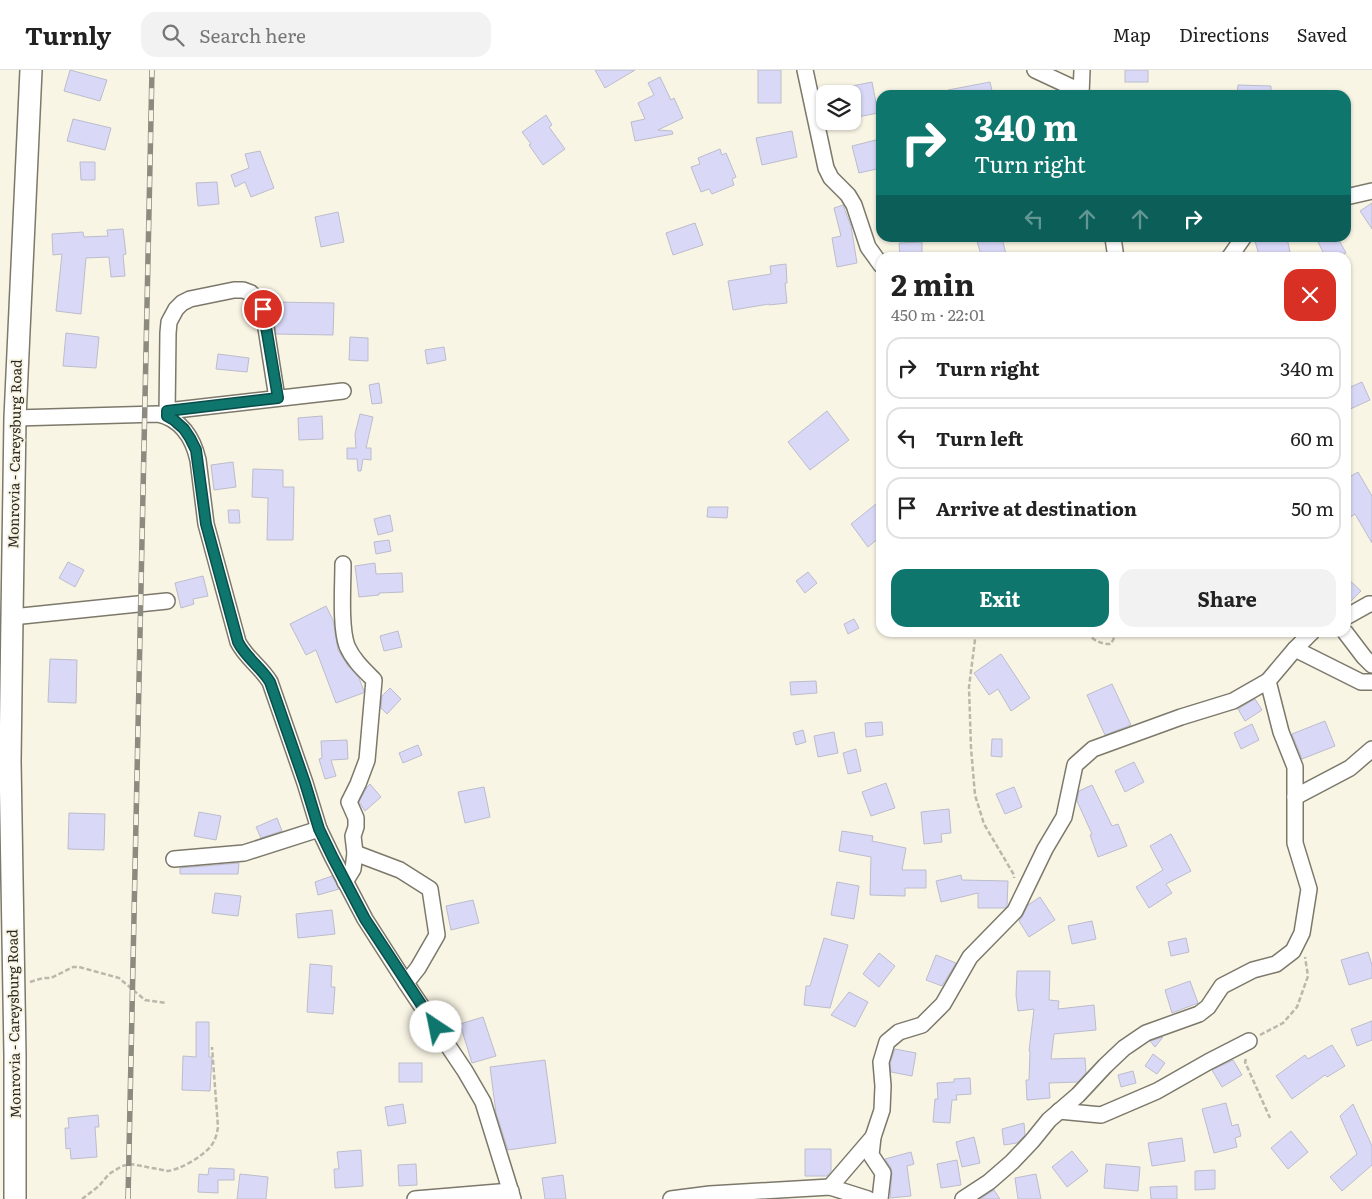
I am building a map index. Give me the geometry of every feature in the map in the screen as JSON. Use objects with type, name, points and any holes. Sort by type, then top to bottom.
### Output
[{"type":"main road","name":"Monrovia - Careysburg Road","points":[[15,1199],[7,1100],[7,1055],[14,983],[6,851],[10,761],[15,418],[31,70]]},
{"type":"street","points":[[805,70],[826,168],[831,178],[848,195],[854,205],[868,247],[876,258]]},
{"type":"street","points":[[1035,70],[1075,90]]},
{"type":"street","points":[[1081,90],[1082,70]]},
{"type":"street","points":[[1351,196],[1372,191]]},
{"type":"street","points":[[278,398],[263,309],[251,293],[234,290],[190,299],[182,303],[171,316],[168,333],[167,413],[184,429],[196,450],[206,524],[238,642],[270,682],[319,829],[345,882],[365,919],[465,1071],[482,1102],[512,1195],[415,1199]]},
{"type":"street","points":[[15,418],[167,413],[343,391]]},
{"type":"street","points":[[343,564],[343,621],[347,645],[354,658],[374,680],[367,760],[349,802],[356,818],[353,836],[355,853],[353,869],[345,882]]},
{"type":"street","points":[[12,617],[167,601]]},
{"type":"street","points":[[1351,614],[1372,604]]},
{"type":"street","points":[[880,1199],[883,1173],[871,1155],[873,1137],[882,1110],[881,1062],[887,1042],[899,1032],[922,1025],[943,1004],[970,957],[1015,911],[1045,849],[1064,817],[1075,765],[1093,749],[1181,717],[1233,701],[1268,681],[1307,637]]},
{"type":"street","points":[[1349,637],[1372,665]]},
{"type":"street","points":[[1295,649],[1361,682],[1372,682]]},
{"type":"street","points":[[963,1199],[989,1182],[1012,1162],[1049,1120],[1078,1095],[1124,1048],[1146,1033],[1198,1014],[1208,1007],[1222,986],[1253,970],[1276,964],[1292,951],[1302,933],[1309,889],[1296,843],[1295,767],[1281,732],[1268,681]]},
{"type":"street","points":[[1295,797],[1350,768],[1372,749]]},
{"type":"street","points":[[174,859],[244,853],[319,829]]},
{"type":"street","points":[[355,853],[400,870],[430,889],[437,935],[418,968],[406,983]]},
{"type":"street","points":[[1059,1111],[1101,1115],[1157,1091],[1249,1041]]},
{"type":"street","points":[[830,1187],[873,1137]]},
{"type":"street","points":[[671,1199],[710,1194],[830,1187],[868,1199]]},
{"type":"path","points":[[975,637],[970,687],[971,748],[975,795],[984,824],[1014,875],[1014,884]]},
{"type":"path","points":[[1090,637],[1102,644],[1111,644],[1114,637]]},
{"type":"path","points":[[1270,1118],[1246,1062],[1249,1041],[1283,1023],[1298,1007],[1308,976],[1302,933]]},
{"type":"path","points":[[14,983],[52,978],[73,967],[79,967],[119,978],[145,1000],[167,1003]]},
{"type":"path","points":[[82,1199],[109,1174],[122,1166],[131,1164],[168,1171],[173,1170],[185,1166],[211,1146],[216,1137],[218,1127],[212,1047]]},
{"type":"building","points":[[70,70],[107,80],[100,101],[64,91]]},
{"type":"building","points":[[595,70],[635,70],[605,88]]},
{"type":"building","points":[[758,70],[781,70],[781,103],[758,103]]},
{"type":"building","points":[[1125,70],[1148,70],[1148,82],[1125,82]]},
{"type":"building","points":[[660,77],[671,100],[674,98],[683,118],[658,130],[672,131],[673,134],[635,141],[631,122],[645,119],[638,103],[654,95],[648,83]]},
{"type":"building","points":[[872,82],[876,113],[861,116],[861,85],[857,85]]},
{"type":"building","points":[[990,82],[992,90],[948,90]]},
{"type":"building","points":[[1238,85],[1271,86],[1271,90],[1238,90]]},
{"type":"building","points":[[546,115],[552,125],[549,127],[565,149],[543,165],[522,132]]},
{"type":"building","points":[[73,119],[111,128],[105,150],[67,141]]},
{"type":"building","points":[[792,131],[797,157],[762,165],[756,138]]},
{"type":"building","points":[[876,140],[876,169],[859,173],[852,146]]},
{"type":"building","points":[[720,149],[722,155],[726,153],[736,177],[732,179],[734,185],[712,194],[709,189],[701,192],[691,167],[700,164],[698,158]]},
{"type":"building","points":[[260,151],[274,188],[251,197],[245,182],[235,187],[231,175],[249,168],[245,154]]},
{"type":"building","points":[[80,162],[95,162],[95,180],[81,180]]},
{"type":"building","points":[[217,182],[219,204],[198,206],[196,183]]},
{"type":"building","points":[[1372,203],[1372,229],[1360,211]]},
{"type":"building","points":[[843,205],[851,226],[857,263],[837,267],[832,238],[841,236],[834,208]]},
{"type":"building","points":[[338,212],[344,242],[321,247],[315,217]]},
{"type":"building","points":[[695,223],[703,245],[673,255],[666,233]]},
{"type":"building","points":[[123,229],[126,254],[123,255],[125,276],[111,277],[109,257],[86,258],[81,314],[56,311],[62,254],[53,255],[52,234],[83,232],[84,237],[108,236],[107,230]]},
{"type":"building","points":[[922,242],[922,252],[900,252],[899,243]]},
{"type":"building","points":[[977,242],[1003,242],[1006,252],[980,252]]},
{"type":"building","points":[[1255,242],[1288,242],[1290,252],[1258,252]]},
{"type":"building","points":[[1318,242],[1340,242],[1345,252],[1323,252]]},
{"type":"building","points":[[786,264],[787,303],[733,310],[728,281],[771,274],[770,266]]},
{"type":"building","points":[[275,302],[334,303],[333,335],[276,334]]},
{"type":"building","points":[[66,333],[99,337],[96,368],[63,366]]},
{"type":"building","points":[[350,337],[368,338],[368,361],[349,360]]},
{"type":"building","points":[[444,347],[446,360],[427,364],[425,350]]},
{"type":"building","points":[[218,354],[249,358],[247,372],[216,369]]},
{"type":"building","points":[[1362,382],[1370,400],[1351,409],[1351,387]]},
{"type":"building","points":[[379,383],[382,403],[372,404],[369,385]]},
{"type":"building","points":[[827,411],[849,440],[810,470],[788,442]]},
{"type":"building","points":[[360,414],[373,417],[366,448],[371,448],[371,460],[363,459],[361,471],[358,471],[357,459],[347,459],[347,448],[356,448],[355,434]]},
{"type":"building","points":[[322,416],[323,439],[299,440],[298,418]]},
{"type":"building","points":[[233,462],[236,487],[214,490],[211,465]]},
{"type":"building","points":[[253,469],[283,470],[283,487],[294,487],[293,540],[267,540],[268,498],[252,497]]},
{"type":"building","points":[[1358,472],[1372,496],[1372,543],[1355,514],[1351,517],[1351,476]]},
{"type":"building","points":[[876,504],[876,540],[868,547],[851,524]]},
{"type":"building","points":[[708,507],[728,507],[727,518],[707,517]]},
{"type":"building","points":[[228,510],[239,510],[240,523],[229,523]]},
{"type":"building","points":[[390,515],[393,531],[378,535],[374,519]]},
{"type":"building","points":[[389,540],[391,551],[376,554],[374,542]]},
{"type":"building","points":[[68,562],[84,570],[75,587],[59,578]]},
{"type":"building","points":[[375,563],[376,574],[402,573],[403,592],[379,593],[379,595],[359,597],[355,566]]},
{"type":"building","points":[[808,572],[817,583],[805,593],[796,581]]},
{"type":"building","points":[[203,576],[208,596],[193,599],[194,604],[181,608],[175,583]]},
{"type":"building","points":[[1351,582],[1361,591],[1351,601]]},
{"type":"building","points":[[326,606],[333,620],[338,650],[348,666],[359,678],[364,691],[336,703],[316,650],[306,655],[290,624]]},
{"type":"building","points":[[854,619],[859,628],[848,634],[844,624]]},
{"type":"building","points":[[398,631],[402,647],[384,651],[380,636]]},
{"type":"building","points":[[1001,654],[1030,698],[1011,711],[998,689],[989,695],[974,673]]},
{"type":"building","points":[[50,659],[77,660],[76,703],[48,702]]},
{"type":"building","points":[[816,681],[817,693],[791,695],[790,682]]},
{"type":"building","points":[[1112,684],[1131,725],[1105,735],[1087,695]]},
{"type":"building","points":[[390,688],[401,699],[387,714],[381,708],[382,696]]},
{"type":"building","points":[[1255,699],[1262,710],[1245,721],[1238,709]]},
{"type":"building","points":[[1325,721],[1335,746],[1302,759],[1292,734]]},
{"type":"building","points":[[882,722],[883,735],[866,737],[865,723]]},
{"type":"building","points":[[1252,724],[1259,740],[1241,749],[1234,733]]},
{"type":"building","points":[[803,730],[806,742],[796,745],[793,733]]},
{"type":"building","points":[[834,732],[838,753],[818,757],[814,736]]},
{"type":"building","points":[[992,739],[1002,739],[1002,757],[991,756]]},
{"type":"building","points":[[347,740],[348,759],[331,760],[336,776],[325,779],[319,759],[322,758],[321,741]]},
{"type":"building","points":[[418,745],[422,755],[403,763],[399,753]]},
{"type":"building","points":[[856,749],[861,771],[848,774],[843,753]]},
{"type":"building","points":[[1134,762],[1144,782],[1125,792],[1115,771]]},
{"type":"building","points":[[886,783],[895,808],[871,816],[862,792]]},
{"type":"building","points":[[370,784],[381,797],[365,811],[359,802]]},
{"type":"building","points":[[1092,785],[1112,826],[1118,824],[1127,846],[1098,857],[1090,835],[1092,834],[1077,801],[1079,791]]},
{"type":"building","points":[[484,787],[490,817],[465,823],[458,792]]},
{"type":"building","points":[[1014,787],[1022,807],[1005,814],[996,794]]},
{"type":"building","points":[[949,809],[951,833],[941,834],[942,842],[924,844],[921,812]]},
{"type":"building","points":[[199,812],[221,816],[216,840],[194,836]]},
{"type":"building","points":[[69,813],[105,814],[104,850],[68,849]]},
{"type":"building","points":[[277,818],[282,831],[261,838],[256,827]]},
{"type":"building","points":[[842,831],[873,836],[872,841],[906,848],[902,870],[926,870],[926,888],[905,888],[905,896],[870,895],[871,857],[839,851]]},
{"type":"building","points":[[1171,834],[1191,871],[1166,884],[1172,893],[1149,908],[1136,887],[1163,870],[1150,846]]},
{"type":"building","points":[[239,863],[238,874],[180,874],[180,868]]},
{"type":"building","points":[[961,875],[962,880],[1008,881],[1007,906],[1005,908],[978,908],[978,893],[941,902],[936,881]]},
{"type":"building","points":[[332,876],[339,889],[318,895],[315,882]]},
{"type":"building","points":[[837,882],[859,886],[854,919],[831,915]]},
{"type":"building","points":[[215,893],[241,896],[238,916],[212,913]]},
{"type":"building","points":[[1040,897],[1055,920],[1029,937],[1019,921],[1028,905]]},
{"type":"building","points":[[473,900],[479,923],[451,930],[446,906]]},
{"type":"building","points":[[332,910],[335,934],[298,938],[296,914]]},
{"type":"building","points":[[1092,921],[1096,939],[1072,944],[1068,926]]},
{"type":"building","points":[[824,938],[848,945],[830,1008],[804,1005],[806,986],[810,986]]},
{"type":"building","points":[[1186,938],[1189,952],[1171,956],[1168,942]]},
{"type":"building","points":[[1368,952],[1372,965],[1372,978],[1349,985],[1341,960]]},
{"type":"building","points":[[879,953],[895,966],[879,987],[863,974]]},
{"type":"building","points":[[936,955],[956,963],[942,986],[926,980]]},
{"type":"building","points":[[310,964],[332,966],[331,987],[335,987],[333,1014],[307,1012]]},
{"type":"building","points":[[1017,971],[1050,971],[1049,1000],[1059,1001],[1058,1009],[1094,1005],[1096,1030],[1054,1034],[1051,1059],[1085,1058],[1086,1073],[1078,1082],[1049,1083],[1050,1098],[1027,1100],[1026,1080],[1029,1080],[1029,1051],[1034,1009],[1018,1011],[1016,995]]},
{"type":"building","points":[[1190,981],[1198,1003],[1172,1013],[1165,990]]},
{"type":"building","points":[[849,992],[868,1002],[855,1027],[831,1015]]},
{"type":"building","points":[[483,1017],[496,1056],[472,1063],[460,1024]]},
{"type":"building","points":[[1372,1021],[1372,1040],[1357,1046],[1351,1029]]},
{"type":"building","points":[[196,1022],[209,1022],[209,1057],[212,1057],[210,1091],[182,1090],[183,1056],[196,1057]]},
{"type":"building","points":[[1163,1037],[1155,1047],[1150,1041]]},
{"type":"building","points":[[1332,1045],[1345,1066],[1327,1077],[1325,1075],[1292,1099],[1276,1076],[1305,1055],[1308,1059]]},
{"type":"building","points":[[895,1049],[916,1053],[912,1076],[891,1072],[890,1063]]},
{"type":"building","points":[[1153,1054],[1165,1063],[1157,1074],[1145,1066]]},
{"type":"building","points":[[545,1060],[556,1143],[508,1150],[496,1113],[490,1067]]},
{"type":"building","points":[[1233,1060],[1242,1075],[1222,1087],[1212,1070]]},
{"type":"building","points":[[399,1063],[422,1063],[422,1082],[399,1082]]},
{"type":"building","points":[[1133,1071],[1136,1083],[1121,1087],[1118,1075]]},
{"type":"building","points":[[970,1078],[971,1094],[956,1095],[957,1100],[952,1100],[950,1123],[933,1122],[935,1099],[938,1099],[937,1083],[954,1082],[954,1079]]},
{"type":"building","points":[[1226,1103],[1232,1126],[1238,1124],[1241,1136],[1235,1138],[1237,1147],[1214,1153],[1202,1109]]},
{"type":"building","points":[[403,1104],[406,1123],[388,1126],[385,1107]]},
{"type":"building","points":[[1353,1104],[1372,1146],[1372,1165],[1342,1191],[1330,1177],[1357,1154],[1340,1116]]},
{"type":"building","points":[[98,1115],[99,1127],[95,1127],[97,1157],[71,1159],[70,1148],[66,1149],[65,1128],[69,1128],[68,1118]]},
{"type":"building","points":[[1024,1123],[1025,1135],[1017,1143],[1004,1145],[1002,1129]]},
{"type":"building","points":[[1291,1131],[1308,1152],[1288,1169],[1271,1148]]},
{"type":"building","points":[[974,1137],[980,1163],[962,1167],[956,1142]]},
{"type":"building","points":[[1182,1138],[1185,1161],[1152,1166],[1148,1143]]},
{"type":"building","points":[[805,1149],[831,1149],[831,1171],[827,1176],[805,1176]]},
{"type":"building","points":[[361,1150],[363,1186],[335,1188],[334,1169],[339,1169],[337,1152]]},
{"type":"building","points":[[1072,1151],[1088,1171],[1067,1187],[1052,1167]]},
{"type":"building","points":[[911,1152],[914,1164],[907,1166],[911,1196],[890,1198],[892,1173],[885,1159]]},
{"type":"building","points":[[957,1160],[961,1185],[941,1188],[937,1164]]},
{"type":"building","points":[[416,1164],[417,1185],[399,1186],[398,1165]]},
{"type":"building","points":[[1106,1164],[1140,1167],[1138,1191],[1104,1188]]},
{"type":"building","points":[[209,1168],[234,1169],[234,1180],[218,1180],[218,1193],[198,1192],[199,1174],[208,1175]]},
{"type":"building","points":[[1215,1170],[1215,1189],[1195,1190],[1195,1171]]},
{"type":"building","points":[[240,1174],[268,1177],[266,1199],[237,1199]]},
{"type":"building","points":[[1036,1174],[1041,1199],[1018,1199],[1015,1178]]},
{"type":"building","points":[[563,1175],[566,1199],[545,1199],[542,1178]]},
{"type":"building","points":[[1177,1186],[1177,1199],[1151,1199],[1150,1187]]},
{"type":"building","points":[[994,1190],[1000,1199],[980,1199]]},
{"type":"railway","points":[[128,1199],[152,70]]},
{"type":"route","points":[[263,309],[278,398],[167,411],[167,416],[184,429],[196,450],[206,524],[238,642],[248,657],[266,675],[270,682],[319,829],[365,919],[436,1027]]}]
